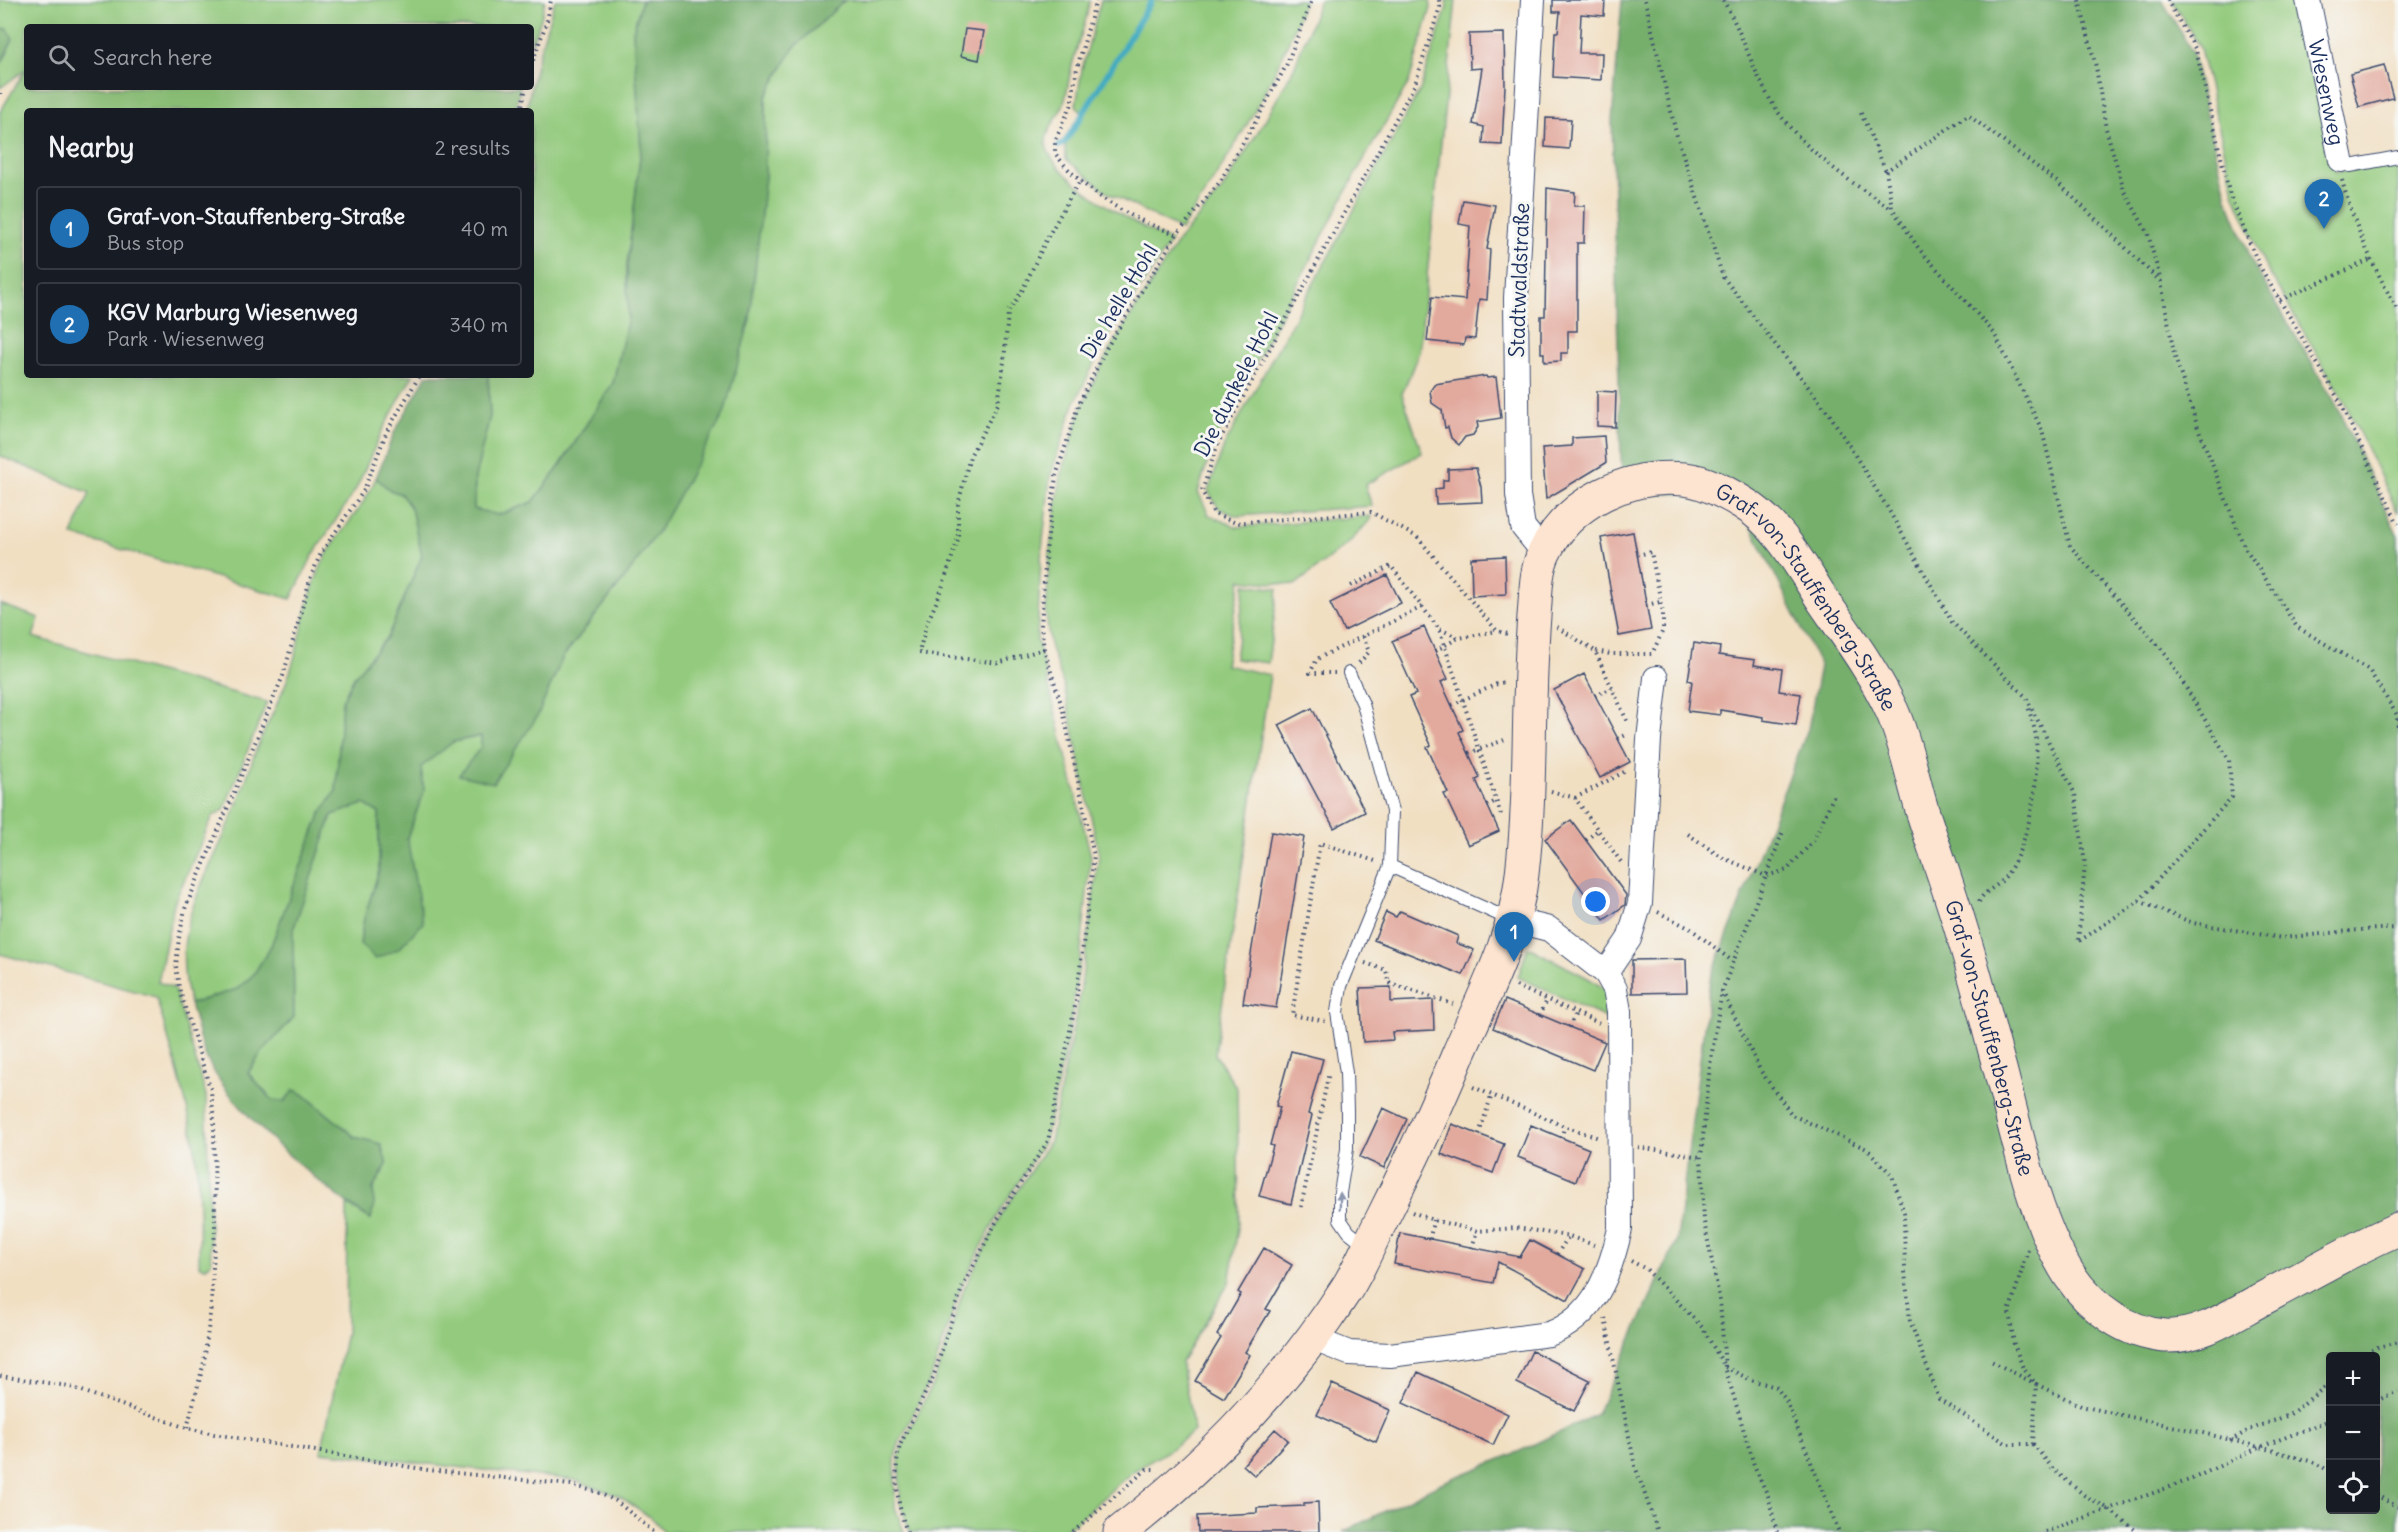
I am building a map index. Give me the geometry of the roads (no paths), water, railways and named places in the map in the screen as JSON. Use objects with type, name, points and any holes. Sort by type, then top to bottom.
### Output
[{"type":"street","name":"Stadtwaldstraße","points":[[1533,0],[1516,298],[1518,495],[1522,527],[1544,553]]},
{"type":"street","name":"Wiesenweg","points":[[2308,0],[2341,160]]},
{"type":"street","name":"Graf-von-Stauffenberg-Straße","points":[[1120,1532],[1207,1459],[1264,1400],[1348,1286],[1369,1248],[1416,1151],[1477,1012],[1512,920],[1522,873],[1528,784],[1533,627],[1538,574],[1544,553],[1562,526],[1589,501],[1611,491],[1660,479],[1677,478],[1702,483],[1737,499],[1765,519],[1790,550],[1880,688],[1892,713],[1963,936],[2042,1215],[2061,1260],[2087,1297],[2105,1313],[2130,1327],[2168,1336],[2200,1330],[2218,1323],[2398,1229]]},
{"type":"street","points":[[1606,973],[1629,939],[1641,896],[1648,759],[1656,678]]},
{"type":"street","points":[[1311,1338],[1348,1353],[1390,1355],[1549,1334],[1573,1323],[1599,1291],[1615,1252],[1620,1228],[1619,1011],[1615,989],[1606,973],[1549,929],[1512,920]]},
{"type":"lane","name":"Wiesenweg","points":[[2341,160],[2350,166],[2398,157]]},
{"type":"lane","points":[[1349,673],[1363,704],[1392,811],[1390,866],[1341,986],[1338,1012],[1346,1073],[1347,1149],[1340,1193],[1340,1219],[1349,1232],[1369,1248]]},
{"type":"lane","points":[[1390,866],[1512,920]]},
{"type":"waterway","points":[[1059,146],[1065,142],[1083,114],[1152,0]]},
{"type":"place","name":"KGV Marburg Wiesenweg","points":[[2324,229]]},
{"type":"place","name":"Graf-von-Stauffenberg-Straße","points":[[1514,962]]}]
